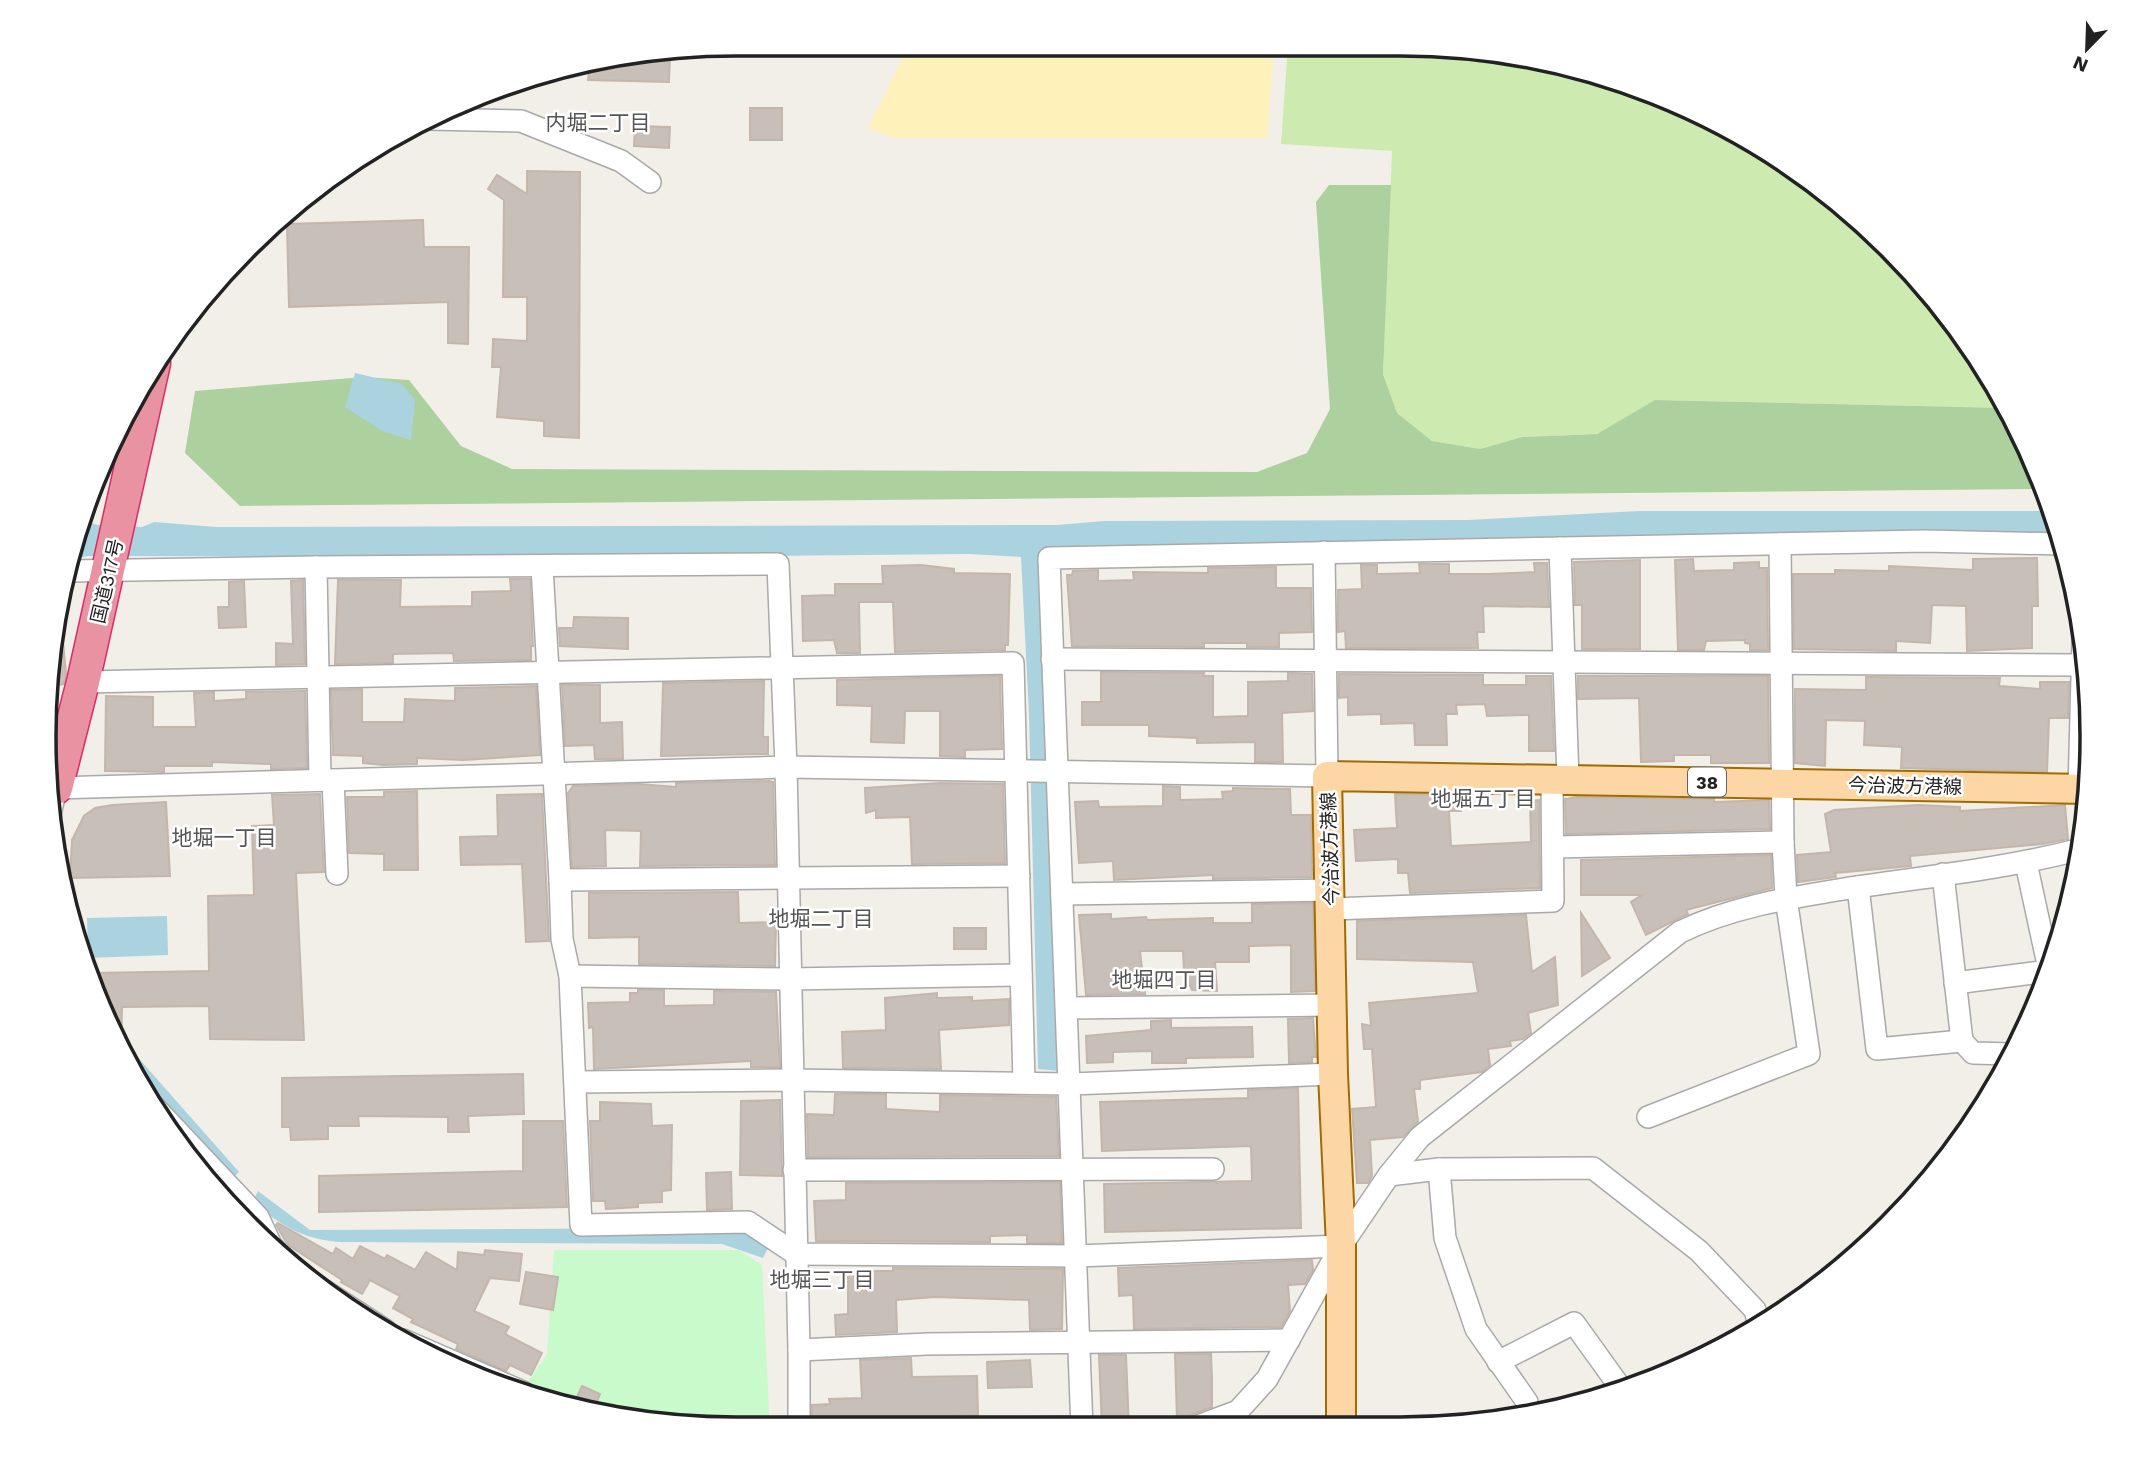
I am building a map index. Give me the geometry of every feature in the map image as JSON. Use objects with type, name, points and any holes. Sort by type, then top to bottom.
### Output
[{"type":"highway","name":"国道317号","points":[[57,773],[83,682],[148,394]]},
{"type":"main road","name":"今治波方港線","points":[[1341,1417],[1341,1246],[1333,1073],[1332,900],[1327,776],[2078,789]]},
{"type":"street","points":[[451,119],[521,121],[621,161],[650,182]]},
{"type":"street","points":[[1082,1417],[1049,558],[1925,541],[2052,544]]},
{"type":"street","points":[[1648,1118],[1809,1054],[1786,898],[1780,544]]},
{"type":"street","points":[[1062,894],[1332,900],[1553,901],[1560,779],[1560,548]]},
{"type":"street","points":[[59,796],[326,780],[553,771],[786,767],[1327,776],[1324,552]]},
{"type":"street","points":[[77,570],[110,565],[316,567],[778,564],[786,767],[799,1417]]},
{"type":"street","points":[[542,566],[562,939],[570,976],[577,1083],[581,1225],[748,1222],[796,1254],[1077,1256],[1341,1246]]},
{"type":"street","points":[[316,567],[317,677],[337,874]]},
{"type":"street","points":[[1052,659],[2076,665]]},
{"type":"street","points":[[83,682],[548,670],[1013,663],[1024,1082]]},
{"type":"street","points":[[1555,847],[1783,842]]},
{"type":"street","points":[[1222,1417],[1238,1411],[1267,1379],[1341,1246],[1389,1175],[1420,1137],[1679,932],[1704,920],[1786,898],[2026,863],[2070,852]]},
{"type":"street","points":[[2026,863],[2045,952]]},
{"type":"street","points":[[1943,874],[1962,1041],[1973,1054],[2001,1054]]},
{"type":"street","points":[[560,880],[1019,876]]},
{"type":"street","points":[[1858,887],[1877,1049],[1962,1041]]},
{"type":"street","points":[[1955,983],[2038,972]]},
{"type":"street","points":[[570,976],[789,979],[1021,975]]},
{"type":"street","points":[[1067,1008],[1333,1005]]},
{"type":"street","points":[[577,1083],[791,1080],[1071,1084],[1333,1073]]},
{"type":"street","points":[[205,1160],[261,1223]]},
{"type":"street","points":[[1389,1175],[1438,1169],[1593,1168],[1699,1251],[1755,1311],[1756,1316]]},
{"type":"street","points":[[794,1170],[1074,1172],[1213,1169]]},
{"type":"street","points":[[1438,1169],[1445,1238],[1476,1329],[1527,1402]]},
{"type":"street","points":[[1498,1362],[1574,1323],[1616,1382]]},
{"type":"street","points":[[799,1350],[927,1344],[1289,1340]]},
{"type":"green space","points":[[1287,56],[1444,57],[1532,69],[1618,92],[1700,126],[1740,147],[1814,197],[1848,225],[1881,255],[1939,322],[1995,408],[1656,400],[1597,434],[1522,437],[1480,449],[1432,441],[1397,413],[1383,374],[1392,151],[1281,144]]},
{"type":"green space","points":[[1329,185],[1391,185],[1383,374],[1397,413],[1432,441],[1480,449],[1522,437],[1597,434],[1655,400],[1995,408],[2033,489],[240,506],[185,453],[195,391],[364,377],[409,380],[461,446],[512,469],[1257,472],[1307,453],[1330,409],[1316,202]]},
{"type":"green space","points":[[554,1250],[738,1250],[762,1265],[769,1417],[692,1416],[648,1411],[604,1404],[527,1384],[547,1354]]},
{"type":"sand","points":[[897,56],[1273,56],[1267,138],[895,138],[868,128],[903,57]]},
{"type":"water","points":[[355,373],[402,384],[415,400],[411,440],[382,431],[345,407]]},
{"type":"water","points":[[1639,511],[2041,511],[2049,533],[1043,556],[1059,1071],[1038,1069],[1029,714],[1021,557],[968,554],[80,558],[91,523],[142,527],[154,522],[216,527],[1057,525],[1104,521],[1468,520]]},
{"type":"water","points":[[167,916],[168,955],[93,958],[88,941],[87,918]]},
{"type":"water","points":[[135,1054],[239,1172],[232,1179],[161,1098]]},
{"type":"water","points":[[258,1191],[310,1230],[748,1229],[769,1246],[763,1258],[722,1244],[338,1242],[301,1234],[283,1224],[252,1203]]},
{"type":"building","points":[[670,60],[669,82],[588,80],[589,72]]},
{"type":"building","points":[[750,108],[782,108],[782,140],[750,140]]},
{"type":"building","points":[[635,126],[670,127],[669,148],[634,146]]},
{"type":"building","points":[[527,171],[580,172],[579,438],[544,436],[544,421],[497,417],[501,367],[492,367],[493,339],[527,341],[527,297],[503,297],[504,200],[488,189],[497,175],[527,194]]},
{"type":"building","points":[[423,220],[424,247],[469,247],[468,344],[448,343],[448,302],[289,307],[287,226]]},
{"type":"building","points":[[2037,558],[2038,606],[2032,606],[2032,648],[1967,651],[1966,606],[1932,605],[1930,643],[1896,641],[1896,651],[1794,649],[1793,574],[1835,574],[1835,570],[1889,571],[1889,566],[1973,570],[1973,559]]},
{"type":"building","points":[[1693,559],[1694,571],[1734,570],[1734,563],[1759,562],[1759,568],[1767,568],[1768,650],[1750,650],[1750,644],[1745,643],[1745,640],[1706,641],[1704,650],[1678,650],[1675,560]]},
{"type":"building","points":[[1640,560],[1640,649],[1582,649],[1582,605],[1575,605],[1574,562]]},
{"type":"building","points":[[1534,563],[1547,563],[1549,607],[1483,606],[1484,632],[1477,632],[1478,648],[1346,648],[1345,631],[1338,632],[1338,590],[1362,589],[1361,565],[1377,565],[1377,574],[1420,573],[1419,564],[1449,564],[1449,574],[1488,574],[1535,572]]},
{"type":"building","points":[[921,565],[954,569],[954,573],[1010,574],[1008,645],[1005,645],[1005,650],[895,652],[893,602],[859,602],[860,653],[837,653],[834,640],[803,641],[802,596],[835,595],[835,584],[883,584],[882,566]]},
{"type":"building","points":[[1276,567],[1276,588],[1311,588],[1312,632],[1279,633],[1279,647],[1247,647],[1247,643],[1204,643],[1204,647],[1072,646],[1067,575],[1072,575],[1073,571],[1098,570],[1098,581],[1134,580],[1133,572],[1208,573],[1208,568]]},
{"type":"building","points":[[510,579],[530,579],[533,646],[531,660],[454,661],[453,653],[393,654],[393,663],[335,664],[338,580],[401,580],[400,607],[472,606],[472,592],[511,591]]},
{"type":"building","points":[[303,580],[305,664],[276,665],[276,643],[293,644],[291,581]]},
{"type":"building","points":[[244,581],[246,627],[219,628],[218,607],[229,607],[229,582]]},
{"type":"building","points":[[574,617],[628,618],[628,649],[560,646],[559,628],[573,628]]},
{"type":"building","points":[[63,642],[66,674],[64,684],[58,685]]},
{"type":"building","points":[[1101,672],[1204,673],[1203,676],[1213,676],[1213,717],[1248,716],[1248,682],[1288,681],[1288,673],[1312,674],[1313,711],[1282,713],[1283,762],[1255,762],[1255,742],[1197,743],[1197,738],[1149,736],[1149,725],[1082,725],[1082,702],[1101,702]]},
{"type":"building","points":[[1339,674],[1483,675],[1483,685],[1526,685],[1526,676],[1551,676],[1554,751],[1529,751],[1529,715],[1487,716],[1485,704],[1456,705],[1457,714],[1446,714],[1447,745],[1415,745],[1414,723],[1381,724],[1381,714],[1348,715],[1348,697],[1339,698]]},
{"type":"building","points":[[1000,676],[1002,749],[965,750],[965,757],[940,756],[940,711],[905,711],[904,743],[871,742],[872,706],[837,705],[837,680]]},
{"type":"building","points":[[1578,676],[1768,676],[1769,763],[1711,763],[1711,755],[1674,755],[1674,761],[1641,762],[1639,698],[1578,699]]},
{"type":"building","points":[[1866,677],[2000,678],[1999,686],[2040,689],[2040,682],[2069,682],[2068,718],[2049,718],[2047,772],[1901,768],[1902,747],[1864,745],[1865,721],[1826,720],[1825,766],[1795,763],[1795,689],[1866,690]]},
{"type":"building","points":[[764,681],[763,737],[768,737],[768,754],[661,756],[663,683]]},
{"type":"building","points":[[562,685],[600,685],[600,723],[622,722],[623,759],[595,759],[594,745],[565,746]]},
{"type":"building","points":[[536,686],[540,755],[464,760],[417,758],[417,764],[384,765],[363,763],[363,756],[333,755],[331,690],[362,689],[362,722],[404,722],[405,699],[455,701],[455,688]]},
{"type":"building","points":[[305,691],[307,768],[271,769],[271,764],[212,762],[212,766],[164,766],[164,772],[105,771],[106,696],[153,697],[153,727],[196,727],[194,693],[214,692],[214,701],[246,699],[246,692]]},
{"type":"building","points":[[773,782],[775,865],[640,866],[641,831],[605,830],[606,866],[572,867],[568,793],[573,786],[639,784],[676,787],[676,783]]},
{"type":"building","points":[[940,783],[1003,784],[1005,863],[912,864],[910,817],[876,818],[876,810],[866,813],[865,788]]},
{"type":"building","points":[[1163,786],[1180,787],[1180,800],[1223,799],[1222,792],[1233,791],[1233,788],[1290,789],[1291,815],[1311,815],[1312,877],[1213,879],[1213,875],[1114,880],[1113,861],[1079,863],[1075,802],[1098,801],[1099,807],[1163,806]]},
{"type":"building","points":[[417,791],[418,870],[384,870],[384,854],[349,853],[347,797],[384,797],[384,792]]},
{"type":"building","points":[[320,794],[324,872],[296,873],[304,1040],[210,1039],[209,1006],[122,1007],[122,1027],[99,973],[209,971],[208,896],[254,895],[252,826],[274,825],[272,795]]},
{"type":"building","points":[[542,794],[549,941],[526,942],[522,864],[461,865],[460,837],[498,836],[497,795]]},
{"type":"building","points":[[1395,794],[1460,795],[1461,811],[1449,811],[1451,846],[1531,842],[1530,801],[1539,800],[1540,888],[1410,893],[1408,873],[1398,873],[1398,859],[1356,861],[1354,830],[1397,828]]},
{"type":"building","points":[[1565,799],[1714,799],[1714,802],[1769,800],[1770,829],[1566,834]]},
{"type":"building","points":[[166,802],[170,876],[71,878],[72,840],[84,816],[95,808]]},
{"type":"building","points":[[1918,805],[1960,807],[1960,811],[2065,805],[2068,839],[2043,844],[1910,856],[1911,866],[1835,873],[1836,877],[1798,882],[1797,855],[1831,852],[1825,814],[1834,810]]},
{"type":"building","points":[[1771,855],[1772,888],[1686,910],[1688,914],[1646,935],[1631,902],[1642,895],[1581,895],[1581,860]]},
{"type":"building","points":[[738,892],[739,923],[776,922],[775,966],[639,964],[639,937],[589,938],[589,893]]},
{"type":"building","points":[[1313,903],[1315,991],[1291,992],[1291,945],[1249,946],[1249,962],[1215,962],[1217,991],[1192,990],[1184,971],[1183,951],[1140,951],[1145,994],[1086,995],[1079,915],[1111,914],[1111,919],[1146,917],[1147,920],[1213,918],[1213,923],[1252,923],[1252,904]]},
{"type":"building","points":[[1581,913],[1610,958],[1582,976]]},
{"type":"building","points":[[1526,915],[1532,972],[1555,957],[1558,1005],[1528,1013],[1531,1033],[1523,1039],[1510,1041],[1511,1046],[1488,1049],[1490,1065],[1482,1072],[1420,1080],[1420,1089],[1414,1089],[1418,1122],[1403,1137],[1370,1140],[1372,1176],[1368,1183],[1357,1183],[1352,1109],[1376,1107],[1372,1049],[1364,1049],[1362,1024],[1371,1026],[1369,1003],[1478,993],[1473,962],[1357,959],[1357,921]]},
{"type":"building","points":[[954,928],[986,928],[986,949],[954,949]]},
{"type":"building","points":[[638,990],[664,990],[664,1006],[714,1005],[714,991],[776,992],[780,1067],[751,1067],[751,1061],[594,1069],[593,1027],[589,1028],[588,1003],[630,1002],[630,993],[638,993]]},
{"type":"building","points":[[937,993],[937,998],[972,997],[972,1001],[1009,999],[1009,1025],[939,1030],[941,1069],[843,1068],[842,1032],[886,1030],[885,998]]},
{"type":"building","points":[[1313,1018],[1316,1057],[1312,1057],[1312,1062],[1289,1063],[1288,1019]]},
{"type":"building","points":[[1171,1020],[1171,1028],[1252,1027],[1253,1057],[1186,1058],[1186,1063],[1152,1063],[1152,1051],[1113,1052],[1113,1062],[1087,1063],[1086,1036],[1151,1030],[1151,1021]]},
{"type":"building","points":[[523,1074],[524,1114],[468,1116],[469,1132],[448,1132],[448,1117],[358,1116],[359,1126],[328,1126],[328,1139],[291,1140],[290,1127],[282,1127],[282,1078]]},
{"type":"building","points":[[1298,1088],[1301,1228],[1105,1232],[1104,1184],[1252,1181],[1251,1146],[1102,1151],[1100,1102],[1248,1098],[1248,1090]]},
{"type":"building","points":[[835,1094],[886,1094],[886,1109],[940,1112],[940,1095],[1056,1097],[1059,1156],[808,1157],[807,1114],[834,1115]]},
{"type":"building","points":[[780,1100],[782,1176],[740,1175],[741,1101]]},
{"type":"building","points":[[600,1102],[651,1104],[652,1126],[672,1125],[671,1190],[662,1191],[662,1202],[606,1209],[605,1201],[593,1201],[590,1121],[600,1121]]},
{"type":"building","points":[[523,1121],[563,1121],[567,1207],[319,1212],[319,1176],[523,1171]]},
{"type":"building","points":[[731,1172],[732,1209],[707,1210],[706,1173]]},
{"type":"building","points":[[1060,1182],[1062,1243],[1027,1243],[1027,1235],[990,1236],[990,1242],[816,1241],[814,1201],[846,1200],[846,1183]]},
{"type":"building","points":[[278,1223],[333,1254],[336,1248],[353,1259],[360,1246],[385,1259],[387,1255],[415,1270],[426,1252],[457,1270],[458,1252],[484,1255],[485,1250],[522,1254],[519,1281],[490,1278],[474,1311],[509,1327],[505,1334],[542,1353],[531,1375],[510,1365],[506,1371],[456,1349],[458,1344],[411,1322],[413,1319],[393,1308],[400,1296],[370,1280],[362,1294],[341,1282],[342,1280],[288,1245],[276,1225]]},
{"type":"building","points":[[1312,1260],[1313,1270],[1305,1284],[1288,1285],[1290,1311],[1281,1327],[1134,1329],[1133,1295],[1119,1296],[1118,1268]]},
{"type":"building","points":[[893,1268],[1063,1269],[1062,1329],[1030,1330],[1029,1300],[935,1297],[896,1300],[897,1332],[836,1335],[835,1315],[848,1314],[848,1271],[893,1271]]},
{"type":"building","points":[[526,1272],[558,1277],[553,1310],[520,1304]]},
{"type":"building","points":[[1175,1354],[1211,1354],[1212,1407],[1185,1417],[1177,1417]]},
{"type":"building","points":[[1099,1355],[1126,1355],[1129,1417],[1102,1417]]},
{"type":"building","points":[[911,1358],[912,1377],[977,1376],[978,1415],[812,1417],[812,1405],[830,1404],[829,1399],[862,1398],[860,1360]]},
{"type":"building","points":[[1030,1360],[1032,1387],[988,1388],[987,1362]]},
{"type":"building","points":[[582,1386],[600,1394],[597,1402],[577,1398]]},
{"type":"district","name":"内堀二丁目","points":[[598,122]]},
{"type":"district","name":"地堀五丁目","points":[[1483,798]]},
{"type":"district","name":"地堀一丁目","points":[[224,837]]},
{"type":"district","name":"地堀二丁目","points":[[821,918]]},
{"type":"district","name":"地堀四丁目","points":[[1164,979]]},
{"type":"district","name":"地堀三丁目","points":[[822,1279]]}]
